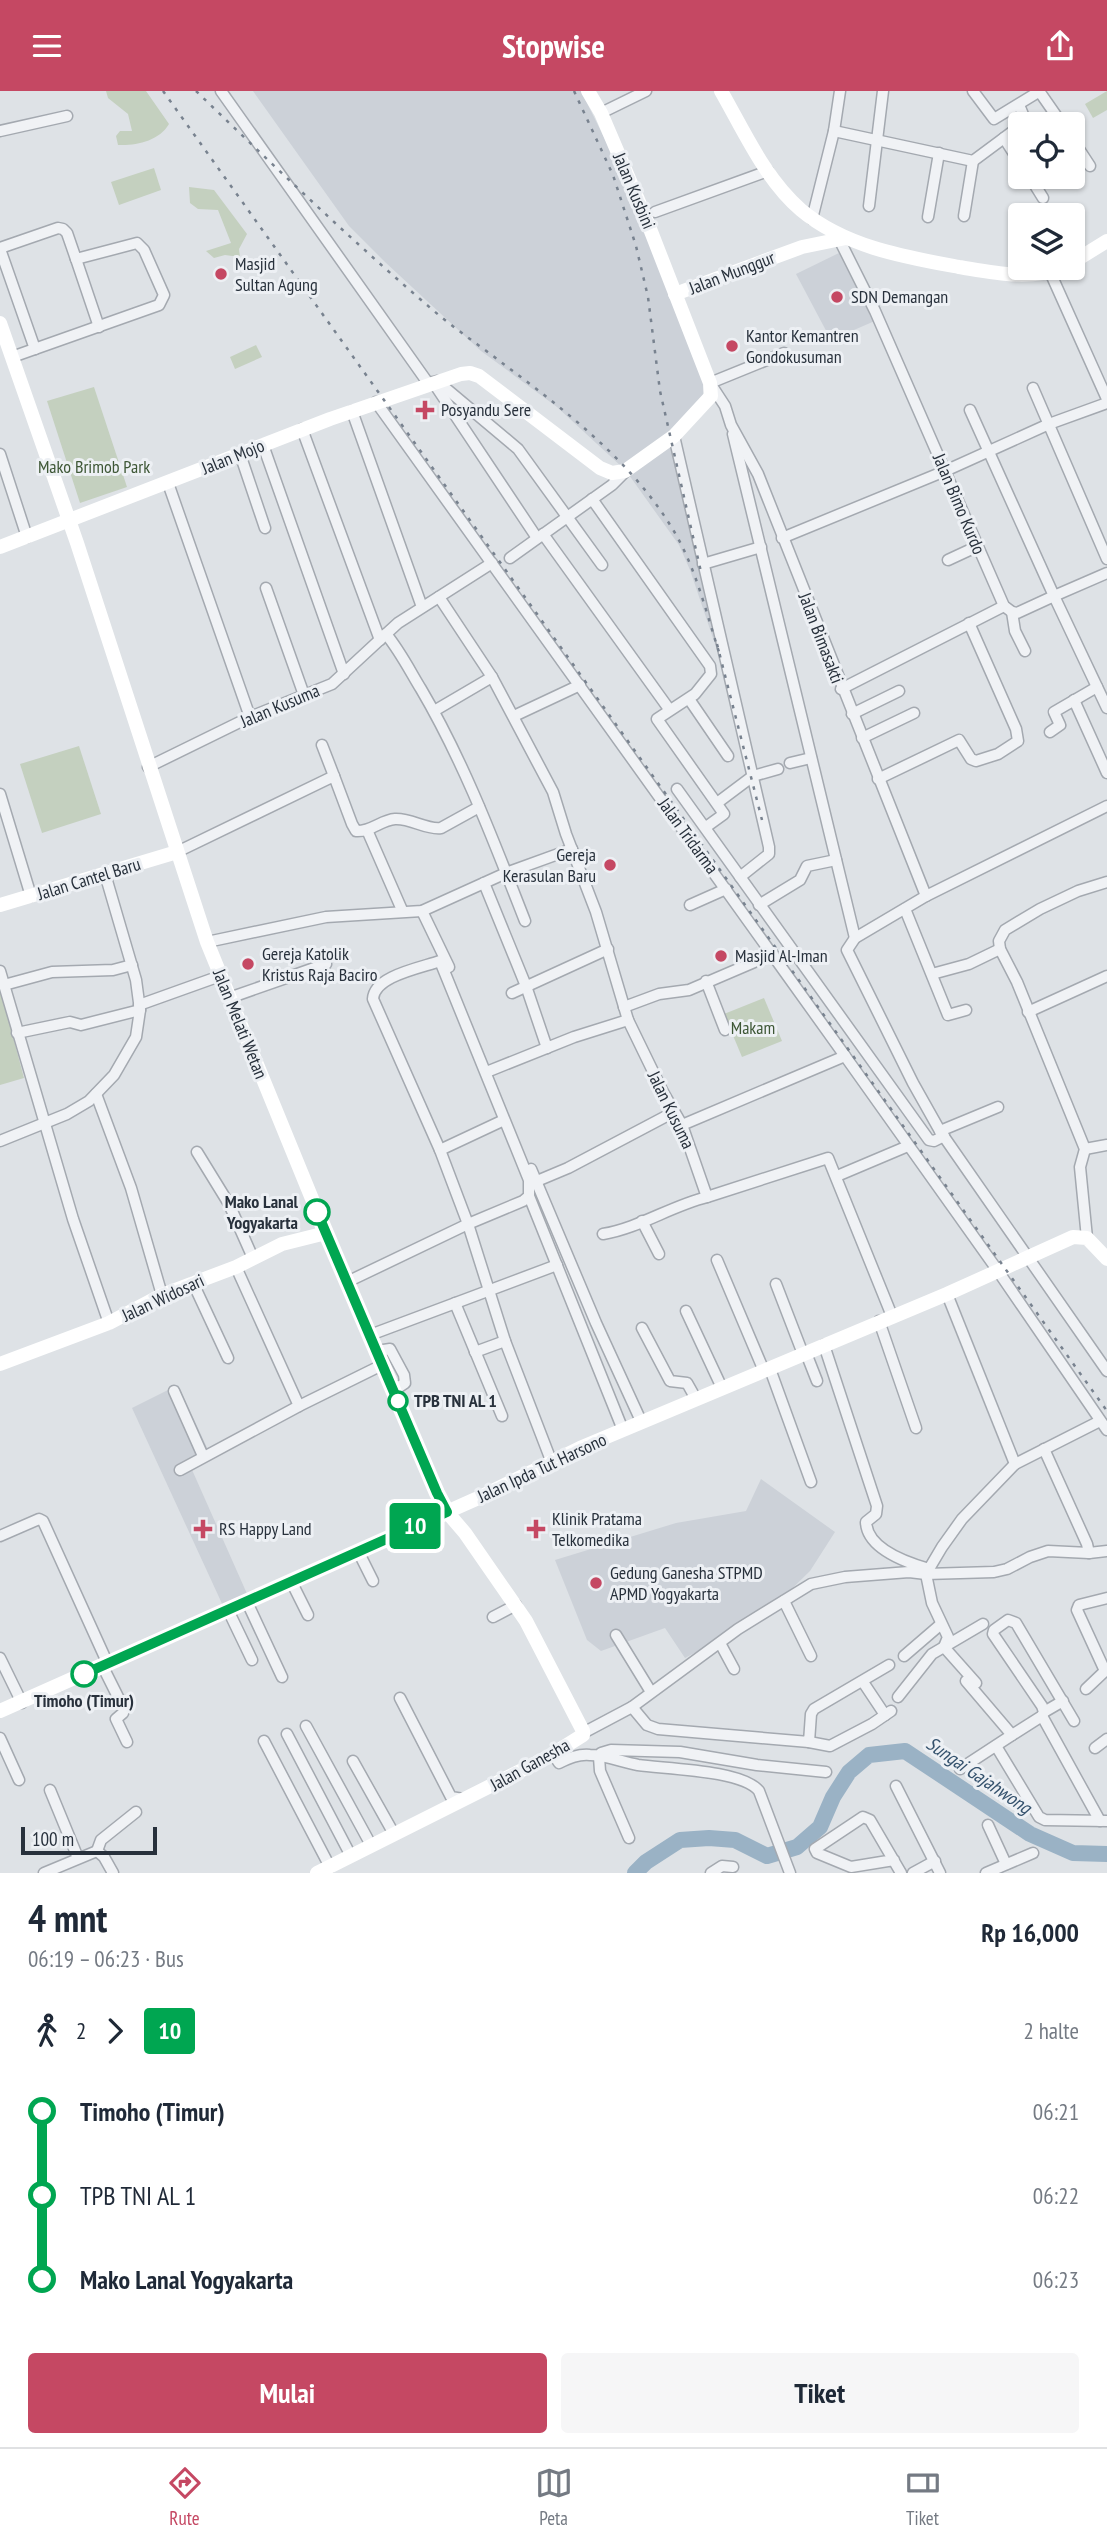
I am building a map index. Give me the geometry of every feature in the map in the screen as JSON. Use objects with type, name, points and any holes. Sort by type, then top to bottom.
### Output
[{"type":"street","points":[[221,91],[433,382],[540,536],[669,709]]},
{"type":"street","name":"Jalan Kusbini","points":[[588,91],[601,113],[675,294]]},
{"type":"street","points":[[601,113],[646,91]]},
{"type":"street","points":[[721,91],[768,171],[799,209],[812,219],[844,238],[894,254],[987,272],[1008,273]]},
{"type":"street","points":[[812,219],[834,131],[840,91]]},
{"type":"street","points":[[869,206],[883,91]]},
{"type":"street","points":[[973,91],[992,119],[1040,91],[1054,112]]},
{"type":"street","points":[[1019,105],[1022,112]]},
{"type":"street","points":[[0,131],[67,116]]},
{"type":"street","points":[[834,131],[973,161]]},
{"type":"street","points":[[964,216],[973,161],[1008,135]]},
{"type":"street","points":[[1004,138],[1008,144]]},
{"type":"street","points":[[928,217],[939,153]]},
{"type":"street","points":[[1085,158],[1090,166]]},
{"type":"street","points":[[655,212],[768,171]]},
{"type":"street","points":[[1037,189],[1043,198]]},
{"type":"street","points":[[35,349],[0,249],[58,228],[67,233],[99,327]]},
{"type":"street","name":"Jalan Munggur","points":[[710,383],[675,294],[802,247],[844,238]]},
{"type":"street","name":"Jalan Bimo Kurdo","points":[[844,238],[976,547],[1008,609],[1025,651]]},
{"type":"street","points":[[1085,255],[1107,241]]},
{"type":"street","points":[[12,357],[159,305],[163,299],[163,290],[144,250],[137,243],[76,259]]},
{"type":"street","points":[[782,538],[1107,401],[1059,280]]},
{"type":"street","name":"Jalan Melati Wetan","points":[[0,323],[69,522],[207,942],[326,1233],[447,1512]]},
{"type":"street","points":[[510,558],[674,436],[711,396],[710,383],[784,353]]},
{"type":"street","points":[[433,382],[470,373],[479,376],[600,468],[612,473],[625,471]]},
{"type":"street","points":[[433,382],[510,441],[601,565]]},
{"type":"street","name":"Jalan Mojo","points":[[0,547],[302,429],[433,382]]},
{"type":"street","name":"Jalan Bimasakti","points":[[710,383],[725,406],[731,425],[758,474],[841,689],[926,897]]},
{"type":"street","points":[[1033,389],[1107,559]]},
{"type":"street","name":"Jalan Tridarma","points":[[376,402],[773,954],[998,1271],[1107,1430]]},
{"type":"street","points":[[970,410],[1107,708]]},
{"type":"street","points":[[352,411],[422,607]]},
{"type":"street","points":[[731,425],[855,937]]},
{"type":"street","points":[[302,429],[383,637],[394,645],[434,711],[473,789],[525,921]]},
{"type":"street","points":[[674,436],[767,841],[768,854],[740,877]]},
{"type":"street","points":[[263,445],[344,674]]},
{"type":"street","points":[[0,454],[27,537]]},
{"type":"street","points":[[240,454],[265,528]]},
{"type":"street","points":[[168,482],[250,717]]},
{"type":"street","points":[[592,499],[710,666],[711,674],[708,679],[689,699],[669,709],[657,719],[724,814],[706,827]]},
{"type":"street","points":[[703,565],[761,547]]},
{"type":"street","points":[[948,560],[976,547]]},
{"type":"street","name":"Jalan Kusuma","points":[[148,767],[250,717],[332,684],[398,623],[492,563]]},
{"type":"street","points":[[841,689],[969,623],[1008,609],[1017,613],[1107,573]]},
{"type":"street","points":[[266,588],[304,695]]},
{"type":"street","name":"Jalan Kusuma","points":[[439,597],[492,677],[553,792],[608,949],[628,1020],[682,1125],[707,1197]]},
{"type":"street","points":[[878,779],[959,740],[971,759],[976,761],[998,754],[1018,741],[1016,729],[969,623]]},
{"type":"street","points":[[434,711],[492,677]]},
{"type":"street","points":[[514,716],[580,685]]},
{"type":"street","points":[[1050,731],[1060,725],[1054,712],[1097,687]]},
{"type":"street","points":[[852,714],[899,691]]},
{"type":"street","points":[[689,699],[727,756]]},
{"type":"street","points":[[1074,700],[1107,773]]},
{"type":"street","points":[[862,738],[914,713]]},
{"type":"street","points":[[322,745],[354,829],[368,830],[382,822],[396,819],[405,819],[435,829],[441,828],[479,807]]},
{"type":"street","points":[[790,763],[811,758]]},
{"type":"street","points":[[717,803],[752,776],[778,769]]},
{"type":"street","points":[[177,852],[334,776]]},
{"type":"street","points":[[677,789],[929,1140],[934,1140],[942,1133],[999,1107]]},
{"type":"street","points":[[0,794],[31,896]]},
{"type":"street","points":[[1107,806],[926,897],[855,937],[848,948],[913,1083],[942,1133],[1107,1371]]},
{"type":"street","points":[[368,830],[402,910]]},
{"type":"street","points":[[207,942],[326,917],[402,910],[422,911],[506,873],[572,849]]},
{"type":"street","name":"Jalan Cantel Baru","points":[[0,905],[177,852]]},
{"type":"street","points":[[759,905],[800,880],[807,866],[836,860]]},
{"type":"street","points":[[0,1141],[67,1114],[96,1094],[114,1075],[132,1045],[139,1008],[132,965],[105,874]]},
{"type":"street","points":[[1107,882],[1078,891],[1040,909],[1000,935],[1000,949],[1017,982],[1085,1149],[1080,1167],[1087,1238],[1107,1259]]},
{"type":"street","points":[[484,883],[526,986],[547,1048]]},
{"type":"street","points":[[690,905],[726,889]]},
{"type":"street","points":[[905,909],[948,1015],[966,1010]]},
{"type":"street","points":[[422,911],[444,954],[489,1071],[596,1323],[641,1421]]},
{"type":"street","points":[[512,993],[608,949]]},
{"type":"street","points":[[932,974],[969,964],[1000,949]]},
{"type":"street","points":[[624,1007],[659,994],[689,990],[773,954]]},
{"type":"street","points":[[552,1463],[505,1341],[468,1224],[440,1150],[373,999],[375,989],[388,979],[439,961],[530,1180],[529,1196],[622,1430]]},
{"type":"street","points":[[229,998],[326,964]]},
{"type":"street","points":[[4,985],[52,972],[113,970],[132,965]]},
{"type":"street","points":[[0,971],[73,1219],[109,1323]]},
{"type":"street","points":[[17,1033],[70,1022],[81,1025],[139,1008],[220,976]]},
{"type":"street","points":[[1028,1011],[1107,976]]},
{"type":"street","points":[[706,981],[725,1030]]},
{"type":"street","points":[[489,1071],[628,1020]]},
{"type":"street","points":[[682,1125],[845,1056]]},
{"type":"street","points":[[96,1094],[131,1188],[162,1295]]},
{"type":"street","points":[[537,1181],[568,1168],[674,1112]]},
{"type":"street","points":[[440,1150],[504,1120]]},
{"type":"street","points":[[1085,1149],[1107,1145]]},
{"type":"street","points":[[837,1176],[908,1146]]},
{"type":"street","points":[[197,1152],[229,1204],[253,1258]]},
{"type":"street","points":[[603,1234],[620,1231],[683,1204],[824,1158],[829,1160],[837,1176],[886,1319],[916,1428]]},
{"type":"street","points":[[347,1282],[529,1196]]},
{"type":"street","points":[[642,1221],[659,1254]]},
{"type":"street","name":"Jalan Widosari","points":[[0,1364],[109,1323],[162,1295],[236,1267],[282,1244],[326,1233]]},
{"type":"street","name":"Jalan Ipda Tut Harsono","points":[[0,1711],[447,1512],[641,1421],[947,1294],[1073,1237],[1087,1238]]},
{"type":"street","points":[[717,1260],[767,1370],[811,1482]]},
{"type":"street","points":[[370,1335],[557,1265]]},
{"type":"street","points":[[236,1267],[299,1406]]},
{"type":"street","points":[[193,1283],[228,1358]]},
{"type":"street","points":[[776,1284],[817,1381]]},
{"type":"street","points":[[947,1294],[1015,1464]]},
{"type":"street","points":[[455,1303],[502,1416]]},
{"type":"street","points":[[686,1311],[722,1388]]},
{"type":"street","points":[[642,1328],[670,1381],[687,1383],[696,1399]]},
{"type":"street","points":[[475,1352],[505,1341]]},
{"type":"street","points":[[824,1345],[877,1506],[876,1514],[867,1521],[867,1529],[893,1556],[928,1572]]},
{"type":"street","points":[[377,1350],[390,1349],[404,1375],[405,1383],[393,1391]]},
{"type":"street","points":[[180,1470],[299,1406],[382,1366]]},
{"type":"street","points":[[174,1391],[203,1456]]},
{"type":"street","points":[[944,1647],[948,1637],[940,1625],[930,1594],[928,1572],[962,1519],[1015,1464],[1100,1421]]},
{"type":"street","points":[[1044,1449],[1088,1549]]},
{"type":"street","name":"Jalan Ganesha","points":[[323,1870],[553,1754],[583,1733],[570,1702],[516,1605],[447,1512]]},
{"type":"street","points":[[0,1536],[39,1520],[43,1521],[124,1709],[116,1719],[127,1742]]},
{"type":"street","points":[[358,1551],[373,1581]]},
{"type":"street","points":[[583,1733],[632,1707],[720,1643],[804,1588],[823,1581],[909,1571],[1002,1571],[1048,1551],[1107,1551]]},
{"type":"street","points":[[291,1581],[308,1615]]},
{"type":"street","points":[[1086,1689],[1106,1670],[1077,1609],[1080,1605],[1107,1598]]},
{"type":"street","points":[[784,1601],[811,1657]]},
{"type":"street","points":[[247,1602],[282,1677]]},
{"type":"street","points":[[494,1617],[516,1605]]},
{"type":"street","points":[[228,1611],[252,1661]]},
{"type":"street","points":[[1074,1721],[1016,1623],[1008,1621],[994,1630],[993,1634],[1043,1714],[1103,1821]]},
{"type":"street","points":[[898,1697],[926,1660],[983,1624]]},
{"type":"street","points":[[904,1656],[940,1625]]},
{"type":"street","points":[[616,1635],[651,1692]]},
{"type":"street","points":[[720,1643],[734,1669]]},
{"type":"street","points":[[944,1647],[991,1701]]},
{"type":"street","points":[[0,1658],[22,1703]]},
{"type":"street","points":[[809,1742],[811,1714],[814,1709],[888,1665]]},
{"type":"street","points":[[966,1681],[1012,1735]]},
{"type":"street","points":[[632,1707],[647,1725],[658,1729],[830,1746],[888,1713],[863,1682]]},
{"type":"street","points":[[400,1698],[451,1797],[467,1799]]},
{"type":"street","points":[[960,1769],[1063,1701]]},
{"type":"street","points":[[306,1726],[371,1845]]},
{"type":"street","points":[[287,1734],[351,1856]]},
{"type":"street","points":[[0,1738],[19,1780]]},
{"type":"street","points":[[1095,1748],[1107,1739]]},
{"type":"street","points":[[264,1741],[323,1870]]},
{"type":"street","points":[[996,1746],[1039,1817],[1045,1820],[1103,1821]]},
{"type":"street","points":[[629,1838],[600,1771],[601,1753],[611,1750],[680,1752],[757,1765],[825,1772]]},
{"type":"street","points":[[553,1754],[559,1763],[574,1756],[588,1755],[638,1765],[706,1772],[750,1782],[759,1791],[788,1869]]},
{"type":"street","points":[[353,1761],[394,1834]]},
{"type":"street","points":[[896,1786],[940,1873]]},
{"type":"street","points":[[50,1790],[78,1857]]},
{"type":"street","points":[[97,1851],[101,1840],[136,1812]]},
{"type":"street","points":[[894,1860],[851,1867],[817,1853],[815,1849],[864,1817],[870,1820],[894,1860],[901,1873]]},
{"type":"street","points":[[988,1825],[1006,1864]]},
{"type":"street","points":[[47,1872],[97,1851]]},
{"type":"street","points":[[97,1851],[104,1857],[113,1873]]},
{"type":"street","points":[[986,1873],[1033,1853]]},
{"type":"street","points":[[913,1873],[935,1861]]},
{"type":"street","points":[[711,1873],[722,1866],[733,1867]]},
{"type":"shaded area","points":[[253,91],[581,91],[641,212],[703,382],[703,397],[676,427],[622,467],[557,407],[481,351],[349,226]]},
{"type":"shaded area","name":"SDN Demangan","points":[[843,251],[877,320],[831,340],[796,274]]},
{"type":"shaded area","points":[[672,443],[721,652],[718,653],[679,545],[629,475]]},
{"type":"shaded area","name":"RS Happy Land","points":[[178,1385],[209,1452],[189,1463],[248,1596],[224,1608],[132,1408]]},
{"type":"shaded area","points":[[761,1479],[835,1532],[810,1571],[764,1616],[685,1658],[665,1628],[601,1651],[587,1640],[555,1560],[676,1523],[746,1511]]},
{"type":"green space","points":[[106,91],[146,91],[169,124],[159,135],[146,141],[118,145],[116,136],[120,131],[132,131],[128,114],[108,98]]},
{"type":"green space","points":[[1107,91],[1107,110],[1093,118],[1085,104]]},
{"type":"green space","points":[[154,168],[161,190],[119,205],[111,182]]},
{"type":"green space","points":[[189,187],[214,190],[247,234],[239,249],[240,257],[225,255],[214,258],[206,251],[231,243],[218,210],[198,209],[190,203]]},
{"type":"green space","points":[[256,345],[262,357],[235,369],[230,357]]},
{"type":"green space","name":"Mako Brimob Park","points":[[94,387],[127,487],[80,503],[47,401]]},
{"type":"green space","points":[[79,746],[101,814],[42,833],[20,764]]},
{"type":"green space","points":[[0,988],[24,1078],[0,1085]]},
{"type":"green space","name":"Makam","points":[[764,998],[782,1041],[742,1057],[724,1014]]},
{"type":"waterway","name":"Sungai Gajahwong","points":[[635,1873],[646,1862],[680,1840],[735,1840],[767,1856],[797,1847],[820,1827],[833,1797],[849,1772],[869,1755],[905,1751],[1030,1834],[1073,1853],[1107,1854]]},
{"type":"railway","points":[[163,91],[1107,1411]]},
{"type":"railway","points":[[196,91],[403,285],[595,437],[639,482],[675,533],[689,561],[719,652]]},
{"type":"railway","points":[[574,91],[613,175],[636,246],[648,297],[660,391],[701,572]]},
{"type":"railway","points":[[717,644],[762,820]]},
{"type":"bus line","name":"10","points":[[84,1674],[447,1512],[317,1212]]},
{"type":"place","name":"Masjid Sultan Agung","points":[[221,274]]},
{"type":"place","name":"SDN Demangan","points":[[837,297]]},
{"type":"place","name":"Kantor Kemantren Gondokusuman","points":[[732,346]]},
{"type":"place","name":"Posyandu Sere","points":[[425,410]]},
{"type":"place","name":"Gereja Kerasulan Baru","points":[[610,865]]},
{"type":"place","name":"Masjid Al-Iman","points":[[721,956]]},
{"type":"place","name":"Gereja Katolik Kristus Raja Baciro","points":[[248,964]]},
{"type":"place","name":"Mako Lanal Yogyakarta","points":[[317,1212]]},
{"type":"place","name":"TPB TNI AL 1","points":[[398,1401]]},
{"type":"place","name":"RS Happy Land","points":[[203,1529]]},
{"type":"place","name":"Klinik Pratama Telkomedika","points":[[536,1529]]},
{"type":"place","name":"Gedung Ganesha STPMD APMD Yogyakarta","points":[[596,1583]]},
{"type":"place","name":"Timoho (Timur)","points":[[84,1674]]}]
